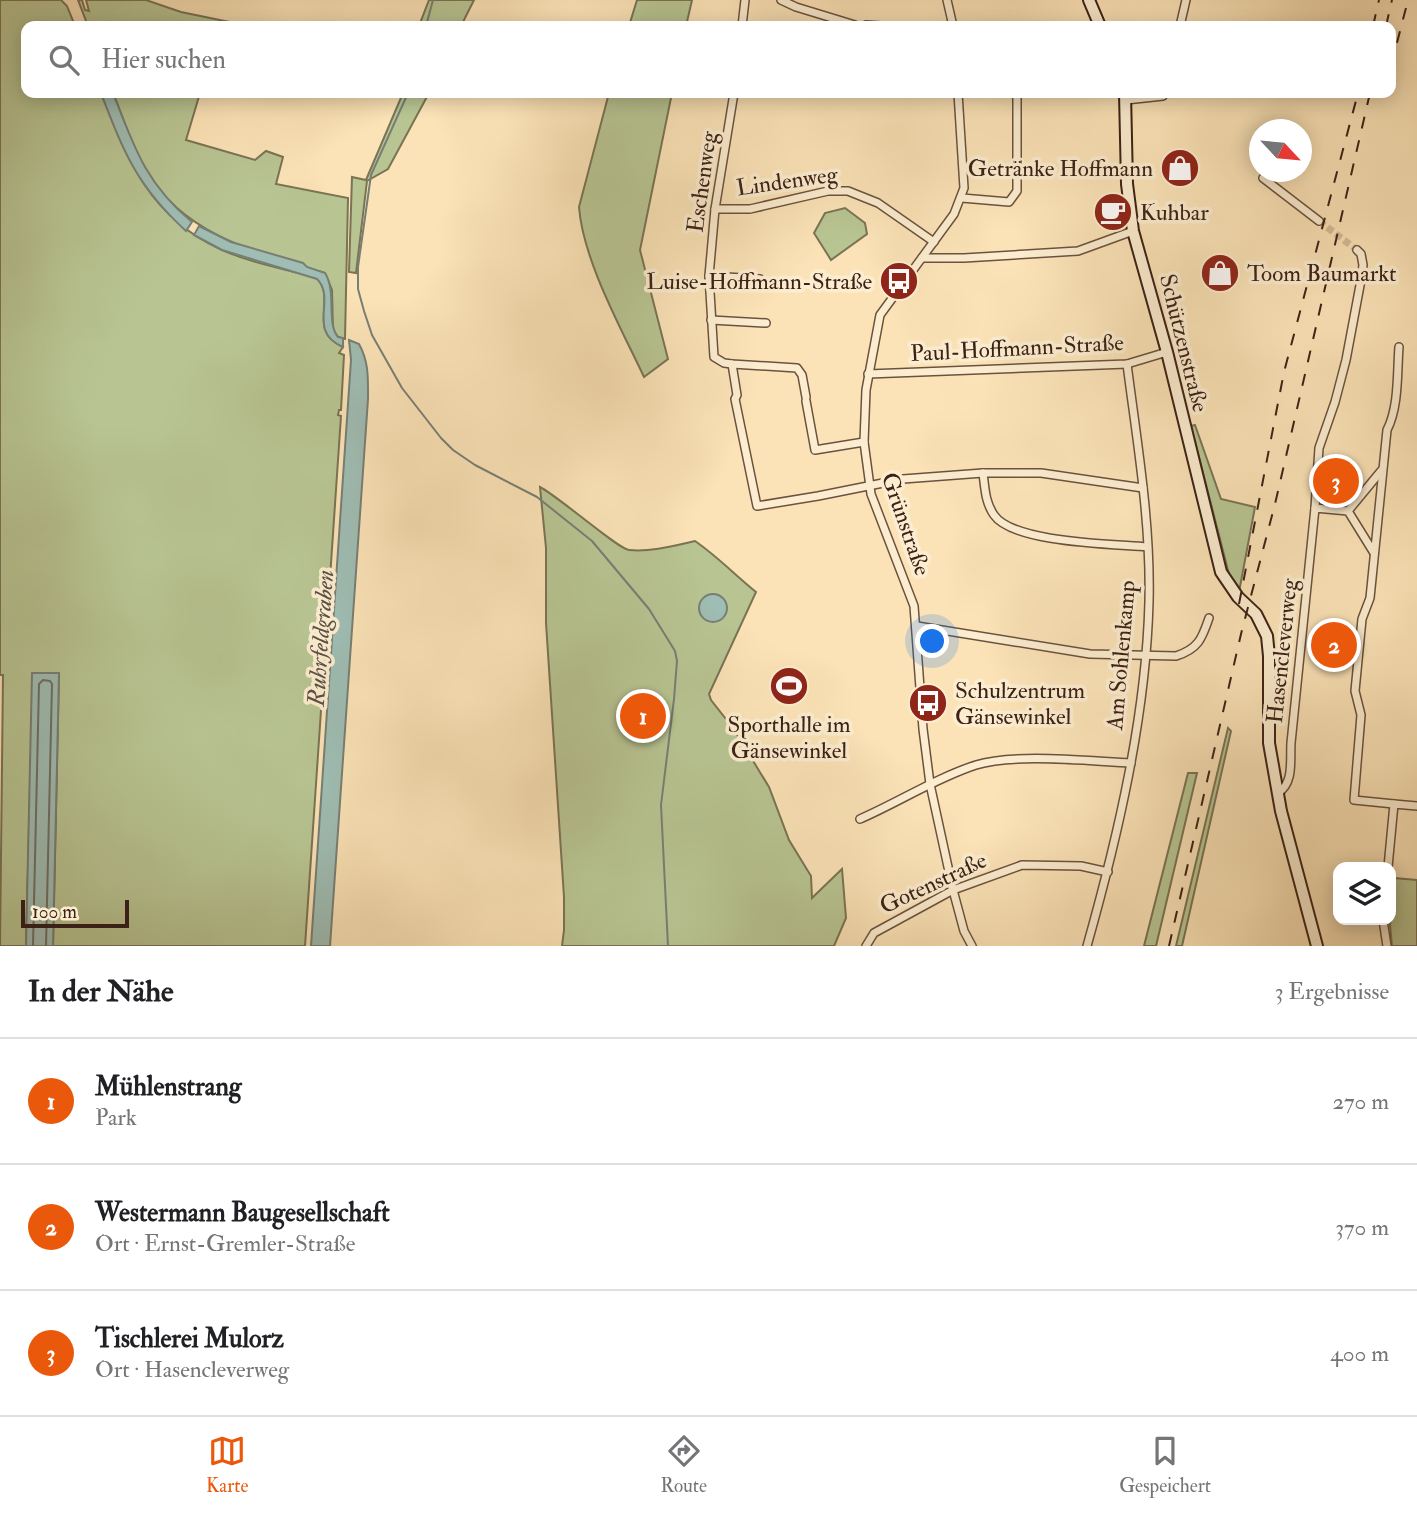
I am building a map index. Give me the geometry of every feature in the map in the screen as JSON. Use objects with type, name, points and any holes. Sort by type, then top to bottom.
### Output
[{"type":"main road","points":[[1089,0],[1098,21]]},
{"type":"main road","name":"Schützenstraße","points":[[1126,98],[1127,184],[1133,231],[1167,352],[1217,559],[1228,585],[1256,614],[1265,629],[1268,645],[1269,743],[1278,793]]},
{"type":"main road","points":[[1278,793],[1317,946]]},
{"type":"street","points":[[742,21],[745,0]]},
{"type":"street","points":[[781,0],[842,21]]},
{"type":"street","points":[[947,0],[952,21]]},
{"type":"street","points":[[1181,21],[1186,0]]},
{"type":"street","name":"Eschenweg","points":[[732,364],[714,357],[709,276],[715,209],[733,98]]},
{"type":"street","points":[[958,98],[964,188],[962,198],[1009,202],[1017,191],[1017,98]]},
{"type":"street","points":[[1268,182],[1319,221]]},
{"type":"street","name":"Lindenweg","points":[[715,209],[750,209],[828,191],[848,191],[878,203],[934,242]]},
{"type":"street","name":"Grünstraße","points":[[962,198],[954,214],[880,315],[863,408],[869,485],[908,588],[917,626],[930,784],[953,890],[964,931],[972,946]]},
{"type":"street","points":[[922,258],[1078,251],[1133,231]]},
{"type":"street","name":"Hasencleverweg","points":[[1278,793],[1285,789],[1290,777],[1319,448],[1335,402],[1358,293],[1363,265],[1361,254],[1357,250]]},
{"type":"street","points":[[709,276],[760,279]]},
{"type":"street","points":[[711,320],[766,323]]},
{"type":"street","points":[[1399,347],[1394,409],[1387,430],[1382,470],[1370,598],[1362,619],[1355,691],[1361,715],[1354,800],[1417,806]]},
{"type":"street","name":"Paul-Hoffmann-Straße","points":[[868,374],[1127,364],[1167,352]]},
{"type":"street","points":[[864,442],[816,450],[800,371],[797,368],[732,364],[737,395],[735,399],[757,506],[903,479],[983,473],[1041,473],[1143,488]]},
{"type":"street","name":"Am Sohlenkamp","points":[[1087,946],[1108,872],[1131,763],[1149,600],[1143,488],[1127,364]]},
{"type":"street","points":[[1348,511],[1382,470]]},
{"type":"street","points":[[983,473],[986,500],[994,516],[1018,531],[1082,542],[1147,547]]},
{"type":"street","points":[[1315,508],[1348,511]]},
{"type":"street","points":[[1348,511],[1374,553]]},
{"type":"street","points":[[917,626],[1090,654],[1175,656],[1186,653],[1202,640],[1209,618]]},
{"type":"street","points":[[860,819],[930,784],[978,765],[1010,759],[1131,763]]},
{"type":"street","points":[[1388,862],[1394,804]]},
{"type":"street","name":"Gotenstraße","points":[[866,946],[874,933],[953,890],[1022,865],[1082,866],[1108,872]]},
{"type":"street","points":[[1384,925],[1387,946]]},
{"type":"green space","points":[[0,0],[61,0],[67,6],[73,21],[21,21],[21,98],[103,98],[132,164],[159,204],[196,236],[220,249],[256,262],[317,278],[324,295],[326,332],[343,347],[339,353],[344,355],[341,410],[338,415],[341,416],[305,946],[53,946],[59,674],[33,673],[26,946],[0,946],[3,675],[0,675]]},
{"type":"green space","points":[[78,0],[82,0],[85,10],[89,11],[86,0],[146,0],[181,12],[225,21],[86,21]]},
{"type":"green space","points":[[429,0],[474,0],[464,21],[421,21]]},
{"type":"green space","points":[[637,0],[692,0],[687,21],[631,21]]},
{"type":"green space","points":[[115,98],[199,98],[186,140],[255,160],[266,151],[283,157],[276,184],[348,198],[345,339],[338,337],[333,330],[332,290],[325,273],[250,249],[203,227],[163,194],[137,153]]},
{"type":"green space","points":[[401,98],[426,98],[388,169],[367,181],[356,273],[349,272],[352,177],[366,180]]},
{"type":"green space","points":[[608,98],[671,98],[640,250],[668,359],[644,377],[595,271],[582,228],[579,207]]},
{"type":"green space","points":[[845,208],[865,223],[867,234],[831,260],[814,233],[825,213]]},
{"type":"green space","points":[[1195,425],[1221,499],[1255,507],[1239,592],[1230,578],[1191,426]]},
{"type":"green space","points":[[540,487],[629,550],[670,547],[695,541],[756,592],[709,694],[769,787],[789,840],[811,876],[812,898],[842,869],[846,918],[834,946],[562,946],[564,897],[546,623],[546,548]]},
{"type":"green space","points":[[1228,728],[1231,731],[1182,946],[1176,946]]},
{"type":"green space","points":[[1188,773],[1197,773],[1156,946],[1144,946]]},
{"type":"green space","points":[[1396,878],[1417,880],[1417,946],[1392,946],[1390,925],[1396,925]]},
{"type":"water","points":[[103,98],[115,98],[135,148],[152,179],[176,208],[192,222],[186,231],[155,199],[134,168]]},
{"type":"water","points":[[199,226],[231,242],[303,263],[325,273],[329,281],[334,331],[338,337],[343,338],[343,347],[326,332],[324,296],[317,279],[222,250],[194,235]]},
{"type":"water","points":[[349,340],[359,344],[365,357],[368,399],[330,946],[311,946],[351,360]]},
{"type":"water","points":[[713,594],[723,598],[727,608],[723,618],[713,622],[703,618],[699,608],[703,598]]},
{"type":"water","points":[[32,673],[59,673],[53,946],[26,946]]},
{"type":"waterway","points":[[427,21],[433,0]]},
{"type":"waterway","points":[[406,98],[371,175],[358,267],[358,289],[364,311],[372,335],[402,388],[441,438],[475,465],[537,497],[592,541],[649,609],[675,651],[677,661],[674,699],[661,805],[668,946]]},
{"type":"tunnel","points":[[1319,221],[1357,250]]},
{"type":"railway","points":[[1374,21],[1379,0]]},
{"type":"railway","points":[[1387,21],[1392,0]]},
{"type":"railway","points":[[1396,47],[1408,0]]},
{"type":"railway","points":[[1239,604],[1284,372],[1357,98]]},
{"type":"railway","points":[[1169,946],[1369,98]]},
{"type":"place","name":"Getränke Hoffmann","points":[[1180,168]]},
{"type":"place","name":"Kuhbar","points":[[1113,212]]},
{"type":"place","name":"Toom Baumarkt","points":[[1220,273]]},
{"type":"place","name":"Luise-Hoffmann-Straße","points":[[899,281]]},
{"type":"place","name":"Tischlerei Mulorz","points":[[1336,481]]},
{"type":"place","name":"Westermann Baugesellschaft","points":[[1334,645]]},
{"type":"place","name":"Sporthalle im Gänsewinkel","points":[[789,686]]},
{"type":"place","name":"Schulzentrum Gänsewinkel","points":[[928,703]]},
{"type":"place","name":"Mühlenstrang","points":[[643,716]]},
{"type":"water label","name":"Ruhrfeldgraben","points":[[321,638]]}]
